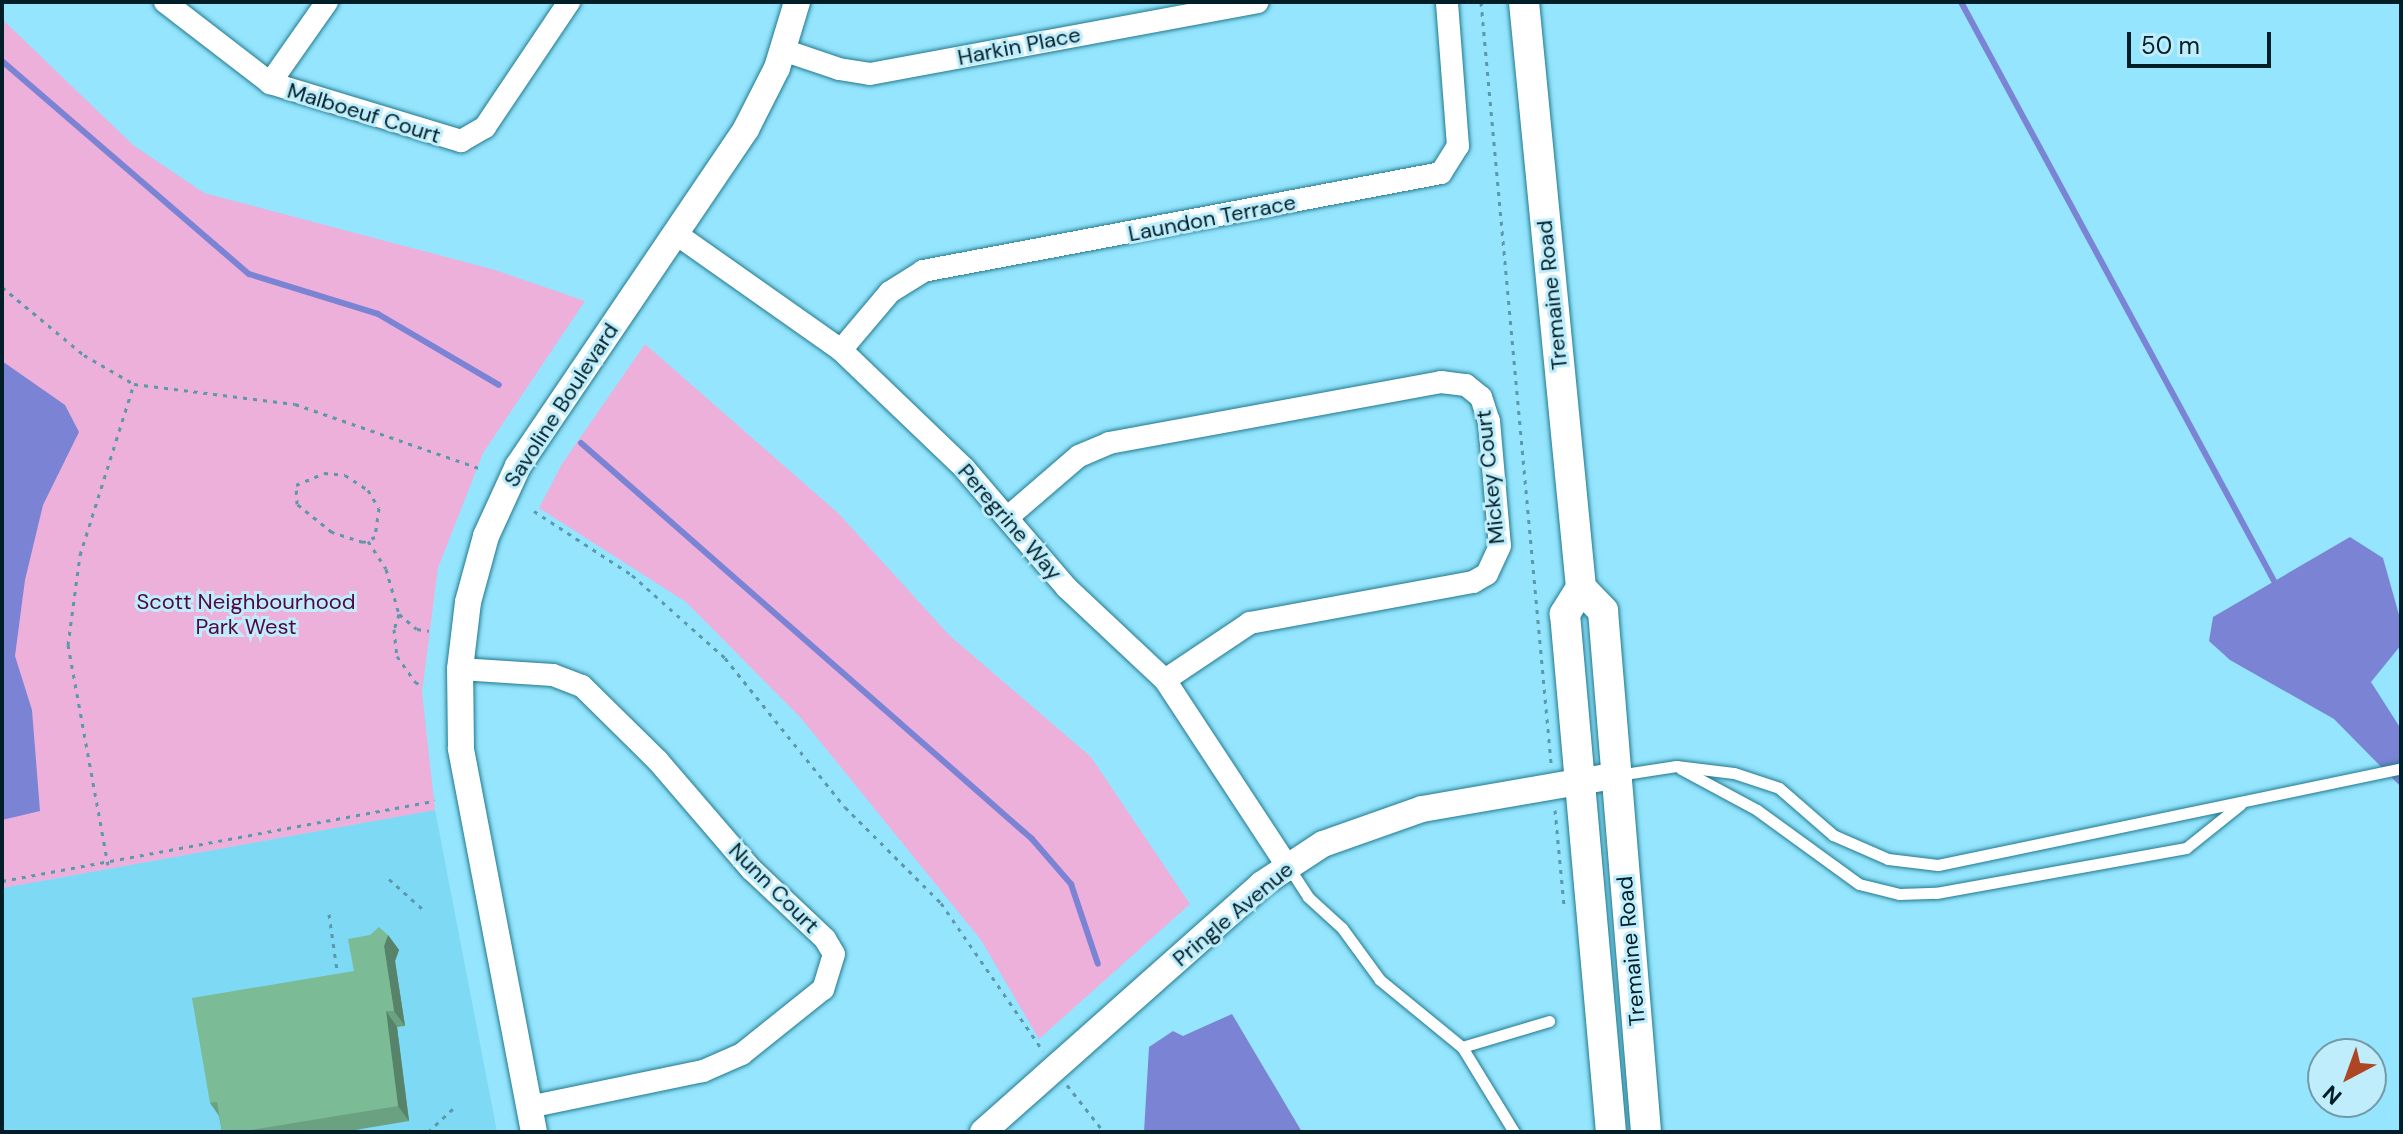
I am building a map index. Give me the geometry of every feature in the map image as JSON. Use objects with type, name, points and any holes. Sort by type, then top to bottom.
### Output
[{"type":"main road","name":"Tremaine Road","points":[[1524,2],[1581,588],[1565,614],[1566,784],[1611,1132]]},
{"type":"main road","name":"Tremaine Road","points":[[1581,588],[1603,611],[1646,1132]]},
{"type":"street","name":"Malboeuf Court","points":[[165,2],[270,83],[454,140],[468,140],[485,127],[569,2]]},
{"type":"street","points":[[270,83],[327,2]]},
{"type":"street","name":"Savoline Boulevard","points":[[531,1120],[467,787],[460,669],[473,580],[504,491],[746,129],[783,50],[797,2]]},
{"type":"street","name":"Harkin Place","points":[[783,50],[847,72],[870,74],[1257,2]]},
{"type":"street","name":"Laundon Terrace","points":[[841,350],[890,292],[912,275],[1441,173],[1458,146],[1447,2]]},
{"type":"street","name":"Peregrine Way","points":[[675,233],[841,350],[1008,517],[1067,588],[1165,680],[1287,866]]},
{"type":"street","name":"Mickey Court","points":[[1008,517],[1079,456],[1109,443],[1441,382],[1466,385],[1481,397],[1489,421],[1500,546],[1487,574],[1473,582],[1250,623],[1165,680]]},
{"type":"street","name":"Nunn Court","points":[[460,669],[553,675],[582,686],[658,761],[751,869],[825,939],[834,954],[823,989],[742,1054],[703,1071],[531,1120]]},
{"type":"street","name":"Pringle Avenue","points":[[983,1132],[1287,866],[1346,833],[1393,816],[1618,775]]},
{"type":"lane","points":[[1676,766],[1757,810],[1859,884],[1899,894],[1936,893],[2186,848],[2244,801]]},
{"type":"lane","points":[[1618,775],[1676,766],[1734,773],[1779,788],[1833,835],[1888,859],[1938,865],[2401,768]]},
{"type":"lane","points":[[1287,866],[1308,897],[1342,928],[1380,980],[1462,1047],[1514,1132]]},
{"type":"lane","points":[[1462,1047],[1549,1021]]},
{"type":"path","points":[[1481,2],[1566,784],[1565,910]]},
{"type":"path","points":[[2,287],[84,355],[134,384],[295,404],[479,468]]},
{"type":"path","points":[[108,865],[68,645],[80,555],[134,384]]},
{"type":"path","points":[[368,541],[380,530],[379,508],[358,481],[331,473],[296,485],[295,501],[314,520],[332,532],[368,541],[386,569],[399,614],[417,629],[429,631]]},
{"type":"path","points":[[534,511],[632,575],[725,658],[845,807],[941,903],[1037,1043]]},
{"type":"path","points":[[399,614],[394,629],[397,656],[424,686]]},
{"type":"path","points":[[2,881],[108,865],[435,801]]},
{"type":"path","points":[[389,879],[426,912]]},
{"type":"path","points":[[329,914],[338,977]]},
{"type":"path","points":[[1074,1092],[1104,1132]]},
{"type":"path","points":[[428,1132],[457,1105]]},
{"type":"shaded area","points":[[2,361],[65,405],[79,432],[43,505],[25,580],[15,656],[32,710],[40,811],[2,820]]},
{"type":"shaded area","points":[[2350,537],[2383,558],[2401,622],[2401,645],[2371,682],[2401,729],[2401,787],[2334,719],[2230,660],[2209,641],[2213,617]]},
{"type":"shaded area","points":[[435,810],[497,1132],[2,1132],[2,888]]},
{"type":"shaded area","points":[[1232,1014],[1302,1132],[1144,1132],[1149,1047],[1173,1031],[1183,1036]]},
{"type":"green space","name":"Scott Neighbourhood Park West","points":[[2,19],[133,145],[204,193],[495,270],[585,301],[483,453],[438,568],[422,692],[435,810],[2,888]]},
{"type":"green space","points":[[645,344],[838,513],[949,635],[1091,757],[1190,904],[1039,1039],[981,940],[801,718],[686,602],[539,508],[562,464]]},
{"type":"building","points":[[379,927],[388,935],[384,946],[394,1011],[386,1011],[398,1106],[239,1132],[222,1132],[217,1102],[210,1103],[192,998],[354,971],[348,939],[370,935]]},
{"type":"waterway","points":[[1961,2],[2274,581]]},
{"type":"waterway","points":[[2,61],[249,274],[378,314],[499,385]]},
{"type":"waterway","points":[[581,443],[1032,839],[1071,884],[1098,964]]}]
